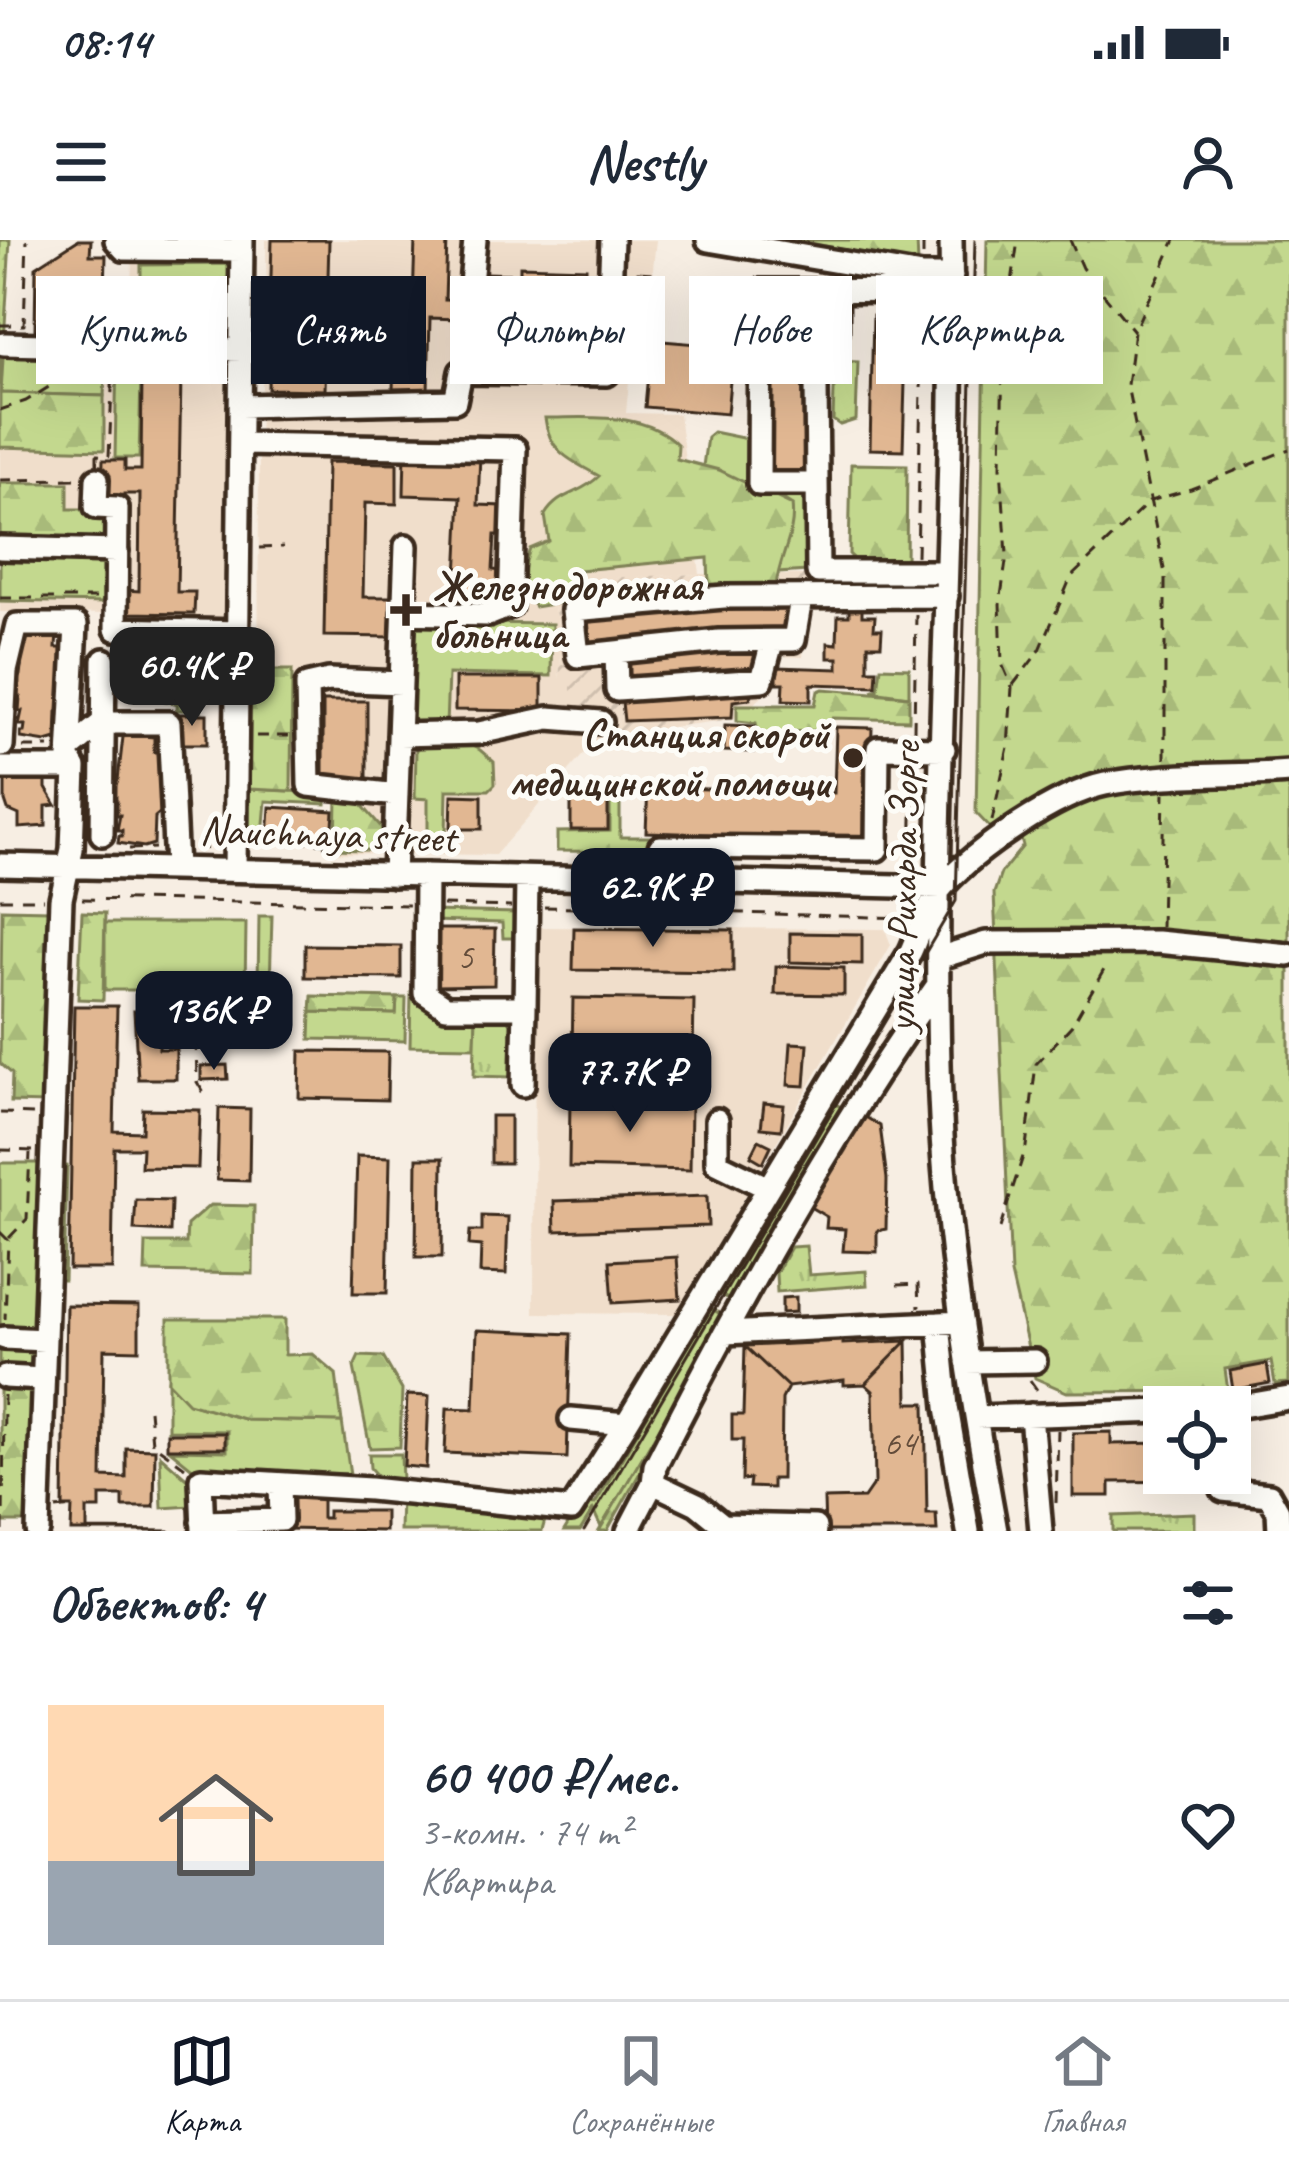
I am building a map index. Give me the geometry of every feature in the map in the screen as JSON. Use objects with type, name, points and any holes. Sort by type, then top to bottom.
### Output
[{"type":"street","points":[[472,276],[475,240]]},
{"type":"street","points":[[241,406],[455,401],[461,372],[607,374],[612,245],[635,240]]},
{"type":"street","points":[[708,240],[922,276]]},
{"type":"street","name":"улица Рихарда Зорге","points":[[952,240],[952,276]]},
{"type":"street","points":[[120,244],[242,245],[235,870]]},
{"type":"street","points":[[2,334],[36,338]]},
{"type":"street","points":[[227,350],[241,350]]},
{"type":"street","points":[[760,384],[759,484],[817,484]]},
{"type":"street","points":[[816,384],[818,572],[946,572]]},
{"type":"street","name":"улица Рихарда Зорге","points":[[950,384],[938,958],[940,1323],[967,1362],[995,1528]]},
{"type":"street","points":[[240,444],[515,449],[510,607],[488,615],[403,614]]},
{"type":"street","points":[[97,479],[96,507],[117,508],[116,629],[238,632]]},
{"type":"street","points":[[394,874],[406,546]]},
{"type":"street","points":[[0,548],[117,550]]},
{"type":"street","points":[[801,598],[794,640],[718,641],[578,656],[573,610],[724,597],[947,596]]},
{"type":"street","points":[[38,1531],[44,1340],[41,1151],[54,1114],[61,899],[72,850],[76,625],[17,625],[6,671],[2,757],[73,758]]},
{"type":"street","points":[[616,652],[617,690],[762,680],[772,642]]},
{"type":"street","points":[[102,834],[104,660]]},
{"type":"street","points":[[397,795],[309,785],[308,685],[314,681],[401,682]]},
{"type":"street","points":[[399,736],[479,733],[549,718],[601,722]]},
{"type":"street","points":[[73,758],[102,723]]},
{"type":"street","points":[[102,723],[169,723],[176,868]]},
{"type":"street","points":[[660,881],[660,847],[877,849],[878,748],[944,749]]},
{"type":"street","points":[[280,1484],[281,1520],[202,1527],[201,1479],[393,1491],[571,1510],[910,952],[941,887],[992,844],[1048,807],[1101,785],[1289,772]]},
{"type":"street","name":"Nauchnaya street","points":[[0,866],[941,887]]},
{"type":"street","points":[[426,875],[425,993],[446,1007],[525,1007]]},
{"type":"street","points":[[524,1085],[526,879]]},
{"type":"street","points":[[938,958],[986,943],[1157,942],[1289,956]]},
{"type":"street","points":[[628,1531],[652,1483],[655,1466],[724,1333],[831,1147],[938,986]]},
{"type":"street","points":[[717,1120],[716,1163],[768,1188]]},
{"type":"street","points":[[724,1333],[940,1323],[947,1407],[968,1531],[995,1528]]},
{"type":"street","points":[[4,1338],[44,1340]]},
{"type":"street","points":[[967,1362],[1028,1360]]},
{"type":"street","points":[[4,1377],[43,1379]]},
{"type":"street","points":[[1251,1404],[1289,1398]]},
{"type":"street","points":[[976,1417],[1143,1412]]},
{"type":"street","points":[[1031,1415],[1044,1520]]},
{"type":"street","points":[[571,1419],[626,1424]]},
{"type":"street","points":[[652,1483],[698,1504],[722,1525],[815,1531]]},
{"type":"street","points":[[1251,1493],[1269,1495],[1278,1511],[1279,1531]]},
{"type":"path","points":[[2,334],[24,325],[27,240]]},
{"type":"path","points":[[990,831],[1009,747],[1012,687],[1002,664],[1000,603],[1007,555],[1001,466],[1003,346],[1018,240]]},
{"type":"path","points":[[1070,240],[1082,268],[1134,332]]},
{"type":"path","points":[[1157,942],[1165,845],[1165,574],[1127,385],[1134,332],[1175,240]]},
{"type":"path","points":[[119,276],[120,244]]},
{"type":"path","points":[[0,410],[55,384]]},
{"type":"path","points":[[0,480],[97,479],[97,455],[109,456],[114,384]]},
{"type":"path","points":[[1012,687],[1040,650],[1071,577],[1150,501],[1289,449]]},
{"type":"path","points":[[239,548],[283,547]]},
{"type":"path","points":[[0,598],[117,598]]},
{"type":"path","points":[[237,736],[307,736]]},
{"type":"path","points":[[236,837],[325,844],[324,861]]},
{"type":"path","points":[[0,899],[908,918],[910,886]]},
{"type":"path","points":[[1000,1228],[1026,1147],[1036,1064],[1084,1005],[1107,966],[1110,943]]},
{"type":"path","points":[[195,998],[197,1082],[207,1098]]},
{"type":"path","points":[[0,1113],[54,1114]]},
{"type":"path","points":[[0,1150],[41,1151],[27,1219],[8,1240]]},
{"type":"path","points":[[897,1285],[918,1284],[940,1323]]},
{"type":"path","points":[[1028,1360],[1037,1391],[1058,1414],[1058,1501],[1044,1520]]},
{"type":"path","points":[[149,1410],[152,1443],[201,1479]]},
{"type":"path","points":[[48,1510],[72,1508]]},
{"type":"shaded area","name":"Железнодорожная больница","points":[[266,240],[656,240],[652,276],[450,276],[450,384],[629,384],[626,413],[679,414],[700,574],[547,581],[562,640],[559,678],[571,679],[619,715],[618,734],[588,749],[495,855],[332,853],[338,798],[258,795],[262,384],[426,384],[426,276],[266,276]]},
{"type":"shaded area","points":[[132,256],[239,258],[230,657],[225,663],[178,662],[178,631],[108,630],[108,614],[0,612],[0,334],[36,335],[36,384],[227,384],[227,276],[132,276]]},
{"type":"shaded area","points":[[811,575],[803,657],[769,656],[761,698],[733,719],[618,734],[619,715],[571,711],[571,680],[559,679],[562,640],[547,580]]},
{"type":"shaded area","points":[[535,927],[885,929],[891,945],[677,1314],[534,1313]]},
{"type":"green space","points":[[0,240],[10,240],[1,393],[104,396],[104,450],[0,447]]},
{"type":"green space","points":[[796,240],[917,240],[918,265]]},
{"type":"green space","points":[[987,240],[1289,240],[1289,1383],[1275,1384],[1271,1361],[1225,1369],[1227,1386],[1067,1392],[1035,1378],[1011,1274],[994,893],[1001,873],[1023,846],[1017,826],[995,833],[976,813],[984,384],[1103,384],[1103,276],[986,276]]},
{"type":"green space","points":[[230,264],[230,317],[227,276],[141,276],[141,265]]},
{"type":"green space","points":[[2,352],[36,353],[36,384],[105,384],[104,396],[0,393]]},
{"type":"green space","points":[[852,362],[858,362],[856,420],[840,425],[833,420],[834,384],[852,384]]},
{"type":"green space","points":[[116,384],[141,384],[139,458],[115,458]]},
{"type":"green space","points":[[545,418],[616,419],[649,426],[678,445],[677,459],[719,470],[792,505],[792,526],[776,586],[764,590],[709,588],[708,558],[580,570],[572,601],[535,607],[524,587],[524,572],[530,549],[549,541],[545,515],[557,501],[599,476],[557,448]]},
{"type":"green space","points":[[713,432],[752,440],[753,488],[703,466],[707,437]]},
{"type":"green space","points":[[851,464],[907,465],[906,564],[860,564],[849,554]]},
{"type":"green space","points":[[0,483],[68,483],[68,509],[115,509],[114,546],[0,545]]},
{"type":"green space","points":[[777,495],[806,496],[807,571],[777,573],[792,505]]},
{"type":"green space","points":[[0,560],[106,562],[106,603],[0,601]]},
{"type":"green space","points":[[410,622],[552,624],[551,676],[448,674],[446,726],[421,726],[408,714]]},
{"type":"green space","points":[[881,667],[909,668],[909,696],[872,691],[878,689]]},
{"type":"green space","points":[[250,670],[292,670],[291,791],[249,789]]},
{"type":"green space","points":[[129,682],[178,683],[178,704],[129,693]]},
{"type":"green space","points":[[178,683],[201,683],[201,710],[177,710]]},
{"type":"green space","points":[[823,689],[909,696],[909,720],[833,718],[822,730],[763,734],[756,723],[737,721],[737,705],[815,705]]},
{"type":"green space","points":[[453,737],[494,762],[495,784],[489,790],[447,790],[446,834],[428,834],[428,799],[415,798],[416,748],[420,740]]},
{"type":"green space","points":[[610,783],[620,783],[620,837],[650,837],[650,852],[557,851],[557,832],[610,831]]},
{"type":"green space","points":[[249,789],[327,793],[326,804],[266,801],[263,835],[249,830]]},
{"type":"green space","points":[[337,796],[354,796],[391,838],[391,851],[336,849]]},
{"type":"green space","points":[[2,909],[50,910],[46,1103],[11,1102],[12,1074],[0,1063]]},
{"type":"green space","points":[[430,911],[518,913],[517,938],[503,938],[502,923],[430,921]]},
{"type":"green space","points":[[82,912],[105,913],[103,1000],[78,999]]},
{"type":"green space","points":[[259,916],[272,916],[270,987],[258,987]]},
{"type":"green space","points":[[105,923],[246,923],[245,990],[105,990]]},
{"type":"green space","points":[[411,993],[430,1005],[434,1015],[476,1017],[475,1047],[410,1046]]},
{"type":"green space","points":[[312,996],[397,998],[396,1014],[311,1012]]},
{"type":"green space","points":[[397,998],[406,998],[405,1041],[310,1039],[311,1012],[396,1014]]},
{"type":"green space","points":[[267,1005],[267,1034],[203,1035],[203,1006]]},
{"type":"green space","points":[[476,1017],[506,1018],[513,1025],[511,1077],[474,1076]]},
{"type":"green space","points":[[834,1103],[846,1110],[733,1302],[721,1295]]},
{"type":"green space","points":[[0,1163],[40,1163],[29,1522],[0,1522]]},
{"type":"green space","points":[[56,1165],[67,1166],[64,1280],[53,1280]]},
{"type":"green space","points":[[210,1205],[254,1206],[253,1274],[145,1272],[146,1243],[186,1243],[187,1225]]},
{"type":"green space","points":[[806,1246],[809,1275],[866,1271],[867,1285],[777,1292],[776,1273],[791,1247]]},
{"type":"green space","points":[[711,1308],[726,1318],[601,1527],[593,1510],[580,1531],[564,1531],[581,1503],[595,1504]]},
{"type":"green space","points":[[168,1319],[285,1319],[285,1355],[313,1354],[336,1374],[342,1422],[247,1420],[188,1403],[168,1382]]},
{"type":"green space","points":[[952,1335],[979,1506],[974,1509],[956,1401]]},
{"type":"green space","points":[[709,1343],[710,1349],[607,1531],[599,1531]]},
{"type":"green space","points":[[359,1356],[383,1357],[402,1390],[400,1447],[370,1448],[354,1367]]},
{"type":"green space","points":[[168,1382],[189,1403],[247,1420],[342,1422],[350,1474],[196,1471],[170,1450],[227,1451],[227,1431],[168,1430]]},
{"type":"green space","points":[[369,1454],[401,1454],[402,1481],[380,1479],[370,1468]]},
{"type":"green space","points":[[160,1455],[192,1483],[192,1506],[162,1508]]},
{"type":"green space","points":[[401,1496],[548,1509],[542,1531],[400,1531]]},
{"type":"green space","points":[[1194,1513],[1194,1531],[1113,1531],[1113,1516]]},
{"type":"building","points":[[78,240],[91,240],[90,255],[106,255],[105,276],[36,276],[36,330],[35,330],[36,267]]},
{"type":"building","points":[[272,240],[329,240],[328,276],[271,276]]},
{"type":"building","points":[[415,240],[447,240],[445,300],[450,300],[450,319],[430,318],[428,391],[393,390],[393,384],[426,384],[426,276],[414,276]]},
{"type":"building","points":[[520,266],[586,268],[586,276],[485,276],[520,274]]},
{"type":"building","points":[[876,315],[876,384],[905,384],[903,450],[870,449]]},
{"type":"building","points":[[665,341],[689,343],[689,384],[730,384],[727,414],[645,407],[647,384],[665,384]]},
{"type":"building","points":[[142,384],[181,384],[177,592],[195,592],[194,614],[124,613],[125,590],[139,591],[140,494],[102,500],[103,460],[125,460],[125,470],[141,470]]},
{"type":"building","points":[[268,384],[325,384],[325,390],[268,389]]},
{"type":"building","points":[[767,384],[812,384],[811,472],[793,472],[793,480],[766,480]]},
{"type":"building","points":[[405,450],[480,454],[478,505],[503,506],[493,570],[501,571],[499,599],[456,597],[461,497],[404,495]]},
{"type":"building","points":[[327,462],[397,463],[397,504],[365,503],[363,597],[395,597],[394,637],[324,636]]},
{"type":"building","points":[[795,604],[790,633],[590,648],[588,616],[712,605]]},
{"type":"building","points":[[849,609],[875,616],[874,629],[882,629],[881,645],[868,645],[868,670],[877,670],[876,686],[811,684],[811,701],[783,700],[784,683],[777,683],[777,667],[838,669],[838,658],[828,658],[828,643],[837,644],[838,616],[849,616]]},
{"type":"building","points":[[25,632],[57,633],[56,648],[61,648],[63,707],[57,712],[56,739],[46,742],[21,738],[25,725],[19,725],[20,697],[12,693],[20,675]]},
{"type":"building","points":[[188,641],[204,641],[204,666],[188,666]]},
{"type":"building","points":[[768,646],[761,673],[622,684],[622,656]]},
{"type":"building","points":[[455,678],[542,678],[542,711],[455,710]]},
{"type":"building","points":[[752,686],[750,699],[733,701],[732,717],[624,721],[621,693]]},
{"type":"building","points":[[323,701],[367,701],[367,778],[323,779]]},
{"type":"building","points":[[178,714],[207,714],[207,744],[178,744]]},
{"type":"building","points":[[725,725],[755,726],[754,752],[724,751]]},
{"type":"building","name":"Станция скорой медицинской помощи","points":[[836,727],[872,728],[868,839],[646,832],[648,787],[834,793]]},
{"type":"building","points":[[123,737],[154,737],[161,791],[166,792],[155,817],[154,844],[144,847],[118,843],[120,815],[117,801],[110,798],[118,780]]},
{"type":"building","points":[[5,776],[46,776],[46,788],[56,805],[46,806],[46,826],[19,828],[19,815],[8,810],[5,801]]},
{"type":"building","points":[[571,791],[608,791],[608,830],[571,830]]},
{"type":"building","points":[[452,795],[482,796],[482,829],[451,829]]},
{"type":"building","points":[[270,807],[334,811],[332,841],[268,838]]},
{"type":"building","points":[[574,928],[733,930],[733,972],[573,970]]},
{"type":"building","points":[[434,929],[495,929],[494,985],[436,986]]},
{"type":"building","points":[[790,933],[862,934],[862,964],[790,962]]},
{"type":"building","points":[[305,945],[401,946],[401,978],[305,977]]},
{"type":"building","points":[[776,966],[844,968],[844,995],[775,994]]},
{"type":"building","points":[[573,998],[694,1000],[693,1057],[572,1055]]},
{"type":"building","points":[[74,1006],[117,1006],[114,1131],[142,1132],[143,1109],[200,1110],[198,1168],[141,1167],[142,1148],[114,1148],[112,1269],[69,1269]]},
{"type":"building","points":[[134,1011],[191,1011],[190,1038],[159,1038],[159,1049],[176,1049],[176,1079],[138,1079]]},
{"type":"building","points":[[791,1043],[808,1044],[805,1086],[788,1085]]},
{"type":"building","points":[[300,1051],[388,1052],[387,1100],[299,1098]]},
{"type":"building","points":[[227,1065],[228,1079],[201,1080],[201,1066]]},
{"type":"building","points":[[570,1100],[691,1102],[690,1170],[569,1167]]},
{"type":"building","points":[[764,1103],[784,1105],[781,1130],[761,1128]]},
{"type":"building","points":[[219,1108],[250,1109],[249,1181],[217,1180]]},
{"type":"building","points":[[491,1116],[510,1116],[510,1163],[491,1163]]},
{"type":"building","points":[[864,1116],[880,1126],[887,1179],[886,1229],[877,1231],[877,1252],[843,1251],[845,1229],[826,1228],[827,1217],[810,1207]]},
{"type":"building","points":[[759,1140],[771,1146],[763,1163],[751,1156]]},
{"type":"building","points":[[357,1156],[390,1157],[387,1293],[353,1293]]},
{"type":"building","points":[[417,1158],[443,1158],[442,1257],[416,1257]]},
{"type":"building","points":[[707,1196],[708,1226],[555,1231],[554,1201]]},
{"type":"building","points":[[136,1200],[171,1201],[170,1232],[134,1230]]},
{"type":"building","points":[[482,1216],[508,1217],[506,1274],[480,1273],[481,1246],[469,1245],[470,1231],[482,1231]]},
{"type":"building","points":[[677,1257],[680,1299],[613,1303],[610,1261]]},
{"type":"building","points":[[796,1297],[796,1312],[782,1313],[782,1298]]},
{"type":"building","points":[[66,1305],[139,1306],[139,1350],[104,1349],[102,1477],[126,1478],[126,1448],[155,1449],[154,1507],[123,1507],[123,1496],[100,1496],[100,1509],[87,1509],[87,1530],[170,1531],[71,1531],[72,1507],[63,1507]]},
{"type":"building","points":[[477,1330],[571,1334],[567,1458],[445,1453],[447,1408],[474,1409]]},
{"type":"building","points":[[815,1332],[843,1332],[843,1344],[907,1341],[865,1384],[844,1385],[844,1380],[788,1387],[745,1346],[815,1343]]},
{"type":"building","points":[[907,1341],[908,1403],[925,1403],[927,1514],[936,1514],[937,1531],[825,1531],[824,1499],[864,1498],[875,1482],[873,1391],[865,1384]]},
{"type":"building","points":[[745,1346],[788,1387],[782,1399],[781,1479],[772,1479],[772,1488],[749,1487],[750,1479],[742,1480],[743,1440],[732,1440],[732,1415],[743,1415]]},
{"type":"building","points":[[1267,1364],[1270,1383],[1232,1386],[1230,1371]]},
{"type":"building","points":[[407,1395],[429,1396],[426,1468],[404,1466]]},
{"type":"building","points":[[1111,1432],[1111,1444],[1143,1443],[1143,1482],[1110,1482],[1110,1496],[1073,1496],[1073,1433]]},
{"type":"building","points":[[167,1433],[225,1433],[225,1448],[167,1448]]},
{"type":"building","points":[[287,1492],[322,1493],[322,1518],[328,1518],[328,1511],[385,1511],[385,1531],[286,1529]]},
{"type":"tram line","points":[[584,1531],[956,901],[975,240]]},
{"type":"place","name":"Железнодорожная больница","points":[[406,610]]},
{"type":"place","name":"Станция скорой медицинской помощи","points":[[853,758]]}]
